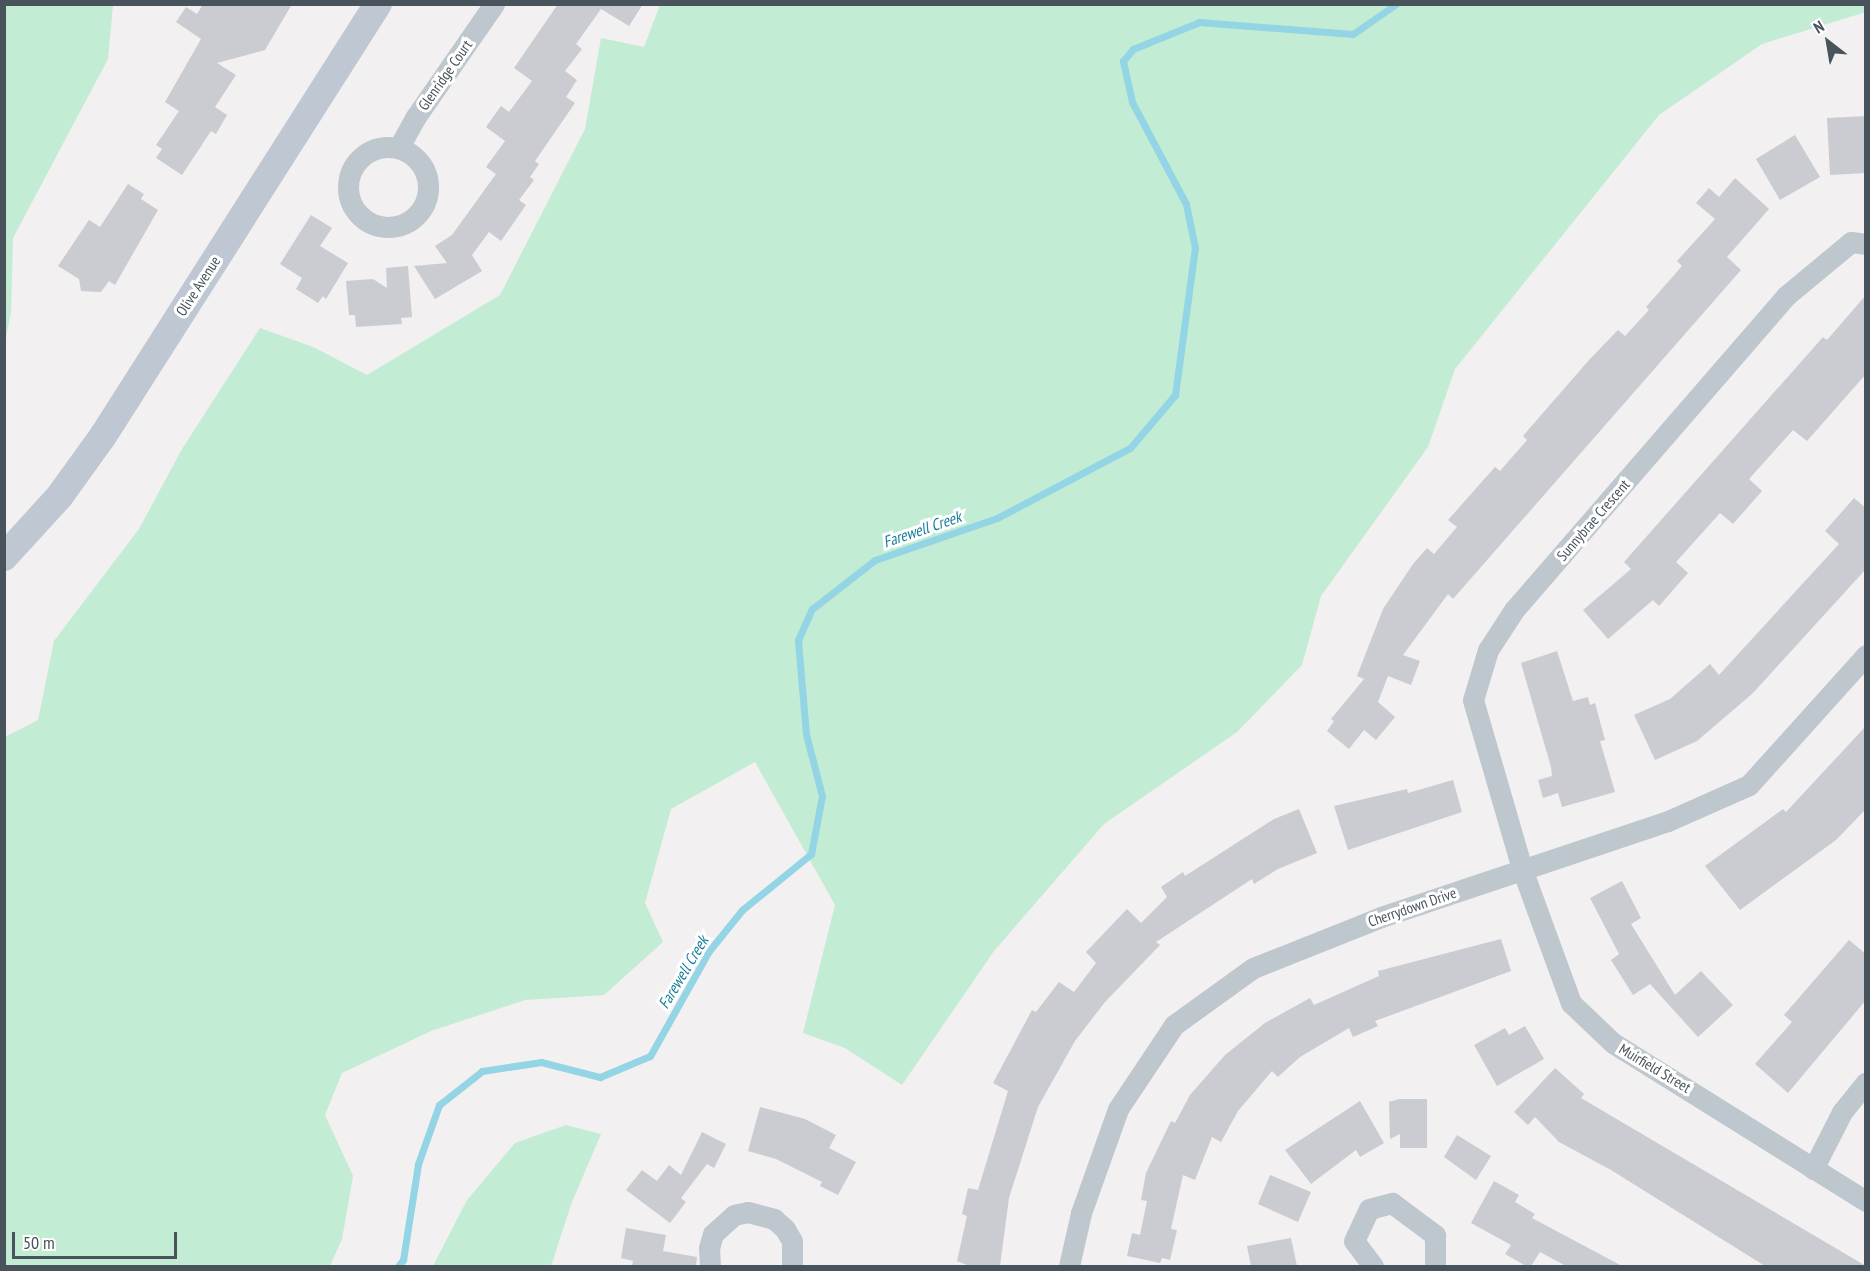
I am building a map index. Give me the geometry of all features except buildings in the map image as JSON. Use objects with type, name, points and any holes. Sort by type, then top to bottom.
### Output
[{"type":"main road","name":"Olive Avenue","points":[[4,557],[58,496],[103,436],[378,4]]},
{"type":"street","name":"Glenridge Court","points":[[399,147],[415,118],[494,4]]},
{"type":"street","name":"Sunnybrae Crescent","points":[[1522,869],[1473,700],[1488,650],[1514,610],[1786,296],[1851,242],[1866,244]]},
{"type":"street","name":"Cherrydown Drive","points":[[1069,1266],[1081,1213],[1118,1109],[1174,1025],[1253,968],[1381,917],[1668,821],[1749,785],[1866,655]]},
{"type":"street","name":"Muirfield Street","points":[[1522,869],[1571,1003],[1613,1043],[1866,1201]]},
{"type":"street","points":[[1813,1169],[1842,1112],[1866,1082]]},
{"type":"street","points":[[1373,1266],[1354,1241],[1369,1209],[1392,1203],[1435,1235],[1435,1266]]},
{"type":"street","points":[[710,1266],[709,1248],[713,1234],[734,1215],[748,1212],[762,1214],[785,1229],[792,1241],[792,1266]]},
{"type":"green space","points":[[5,4],[113,5],[108,59],[13,238],[11,312],[5,343]]},
{"type":"green space","points":[[1865,4],[1866,12],[1762,44],[1659,115],[1455,369],[1428,447],[1321,596],[1302,665],[1237,732],[1104,824],[994,951],[902,1085],[845,1048],[803,1033],[835,905],[755,762],[671,809],[645,903],[663,942],[604,995],[525,1000],[431,1031],[342,1073],[325,1115],[353,1176],[342,1239],[330,1266],[5,1266],[5,737],[38,720],[54,641],[139,529],[182,449],[260,328],[313,347],[367,375],[500,295],[585,129],[601,38],[644,47],[660,5]]},
{"type":"green space","points":[[566,1125],[601,1134],[572,1202],[551,1266],[433,1266],[467,1200],[515,1143]]},
{"type":"waterway","name":"Farewell Creek","points":[[398,1266],[403,1260],[418,1164],[439,1105],[482,1071],[541,1062],[600,1077],[650,1056],[709,951],[742,910],[811,854],[822,796],[806,734],[798,640],[812,609],[875,560],[997,518],[1130,448],[1175,395],[1195,248],[1186,204],[1132,102],[1123,61],[1133,49],[1199,22],[1353,34],[1396,4]]}]
